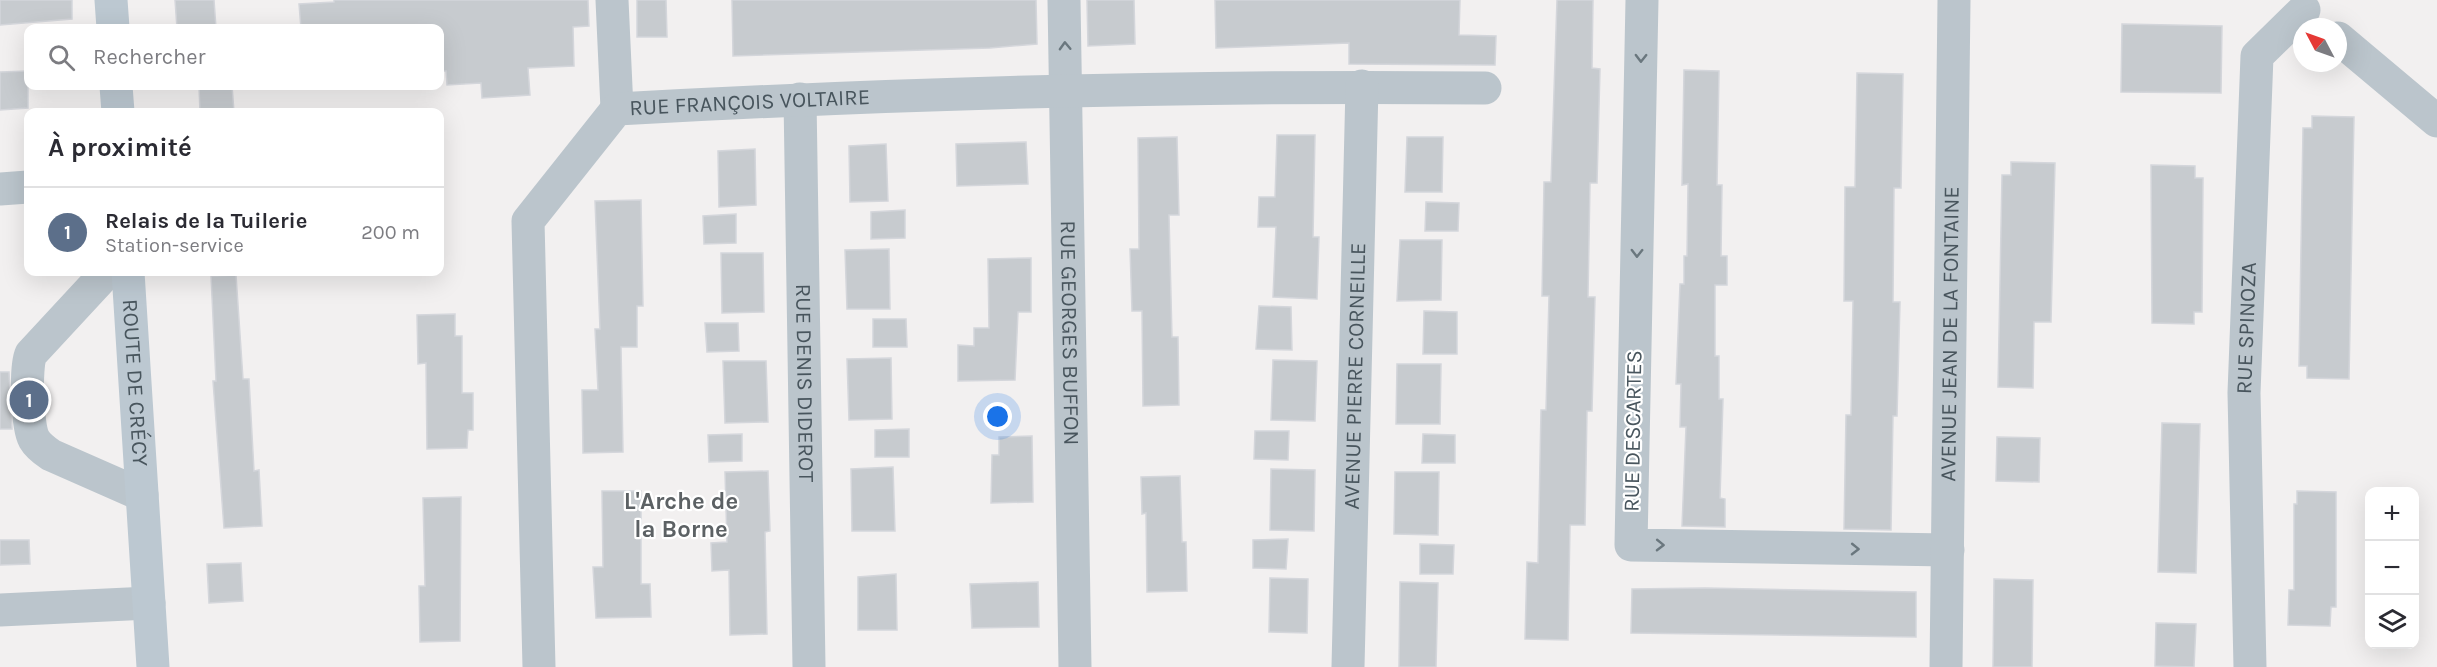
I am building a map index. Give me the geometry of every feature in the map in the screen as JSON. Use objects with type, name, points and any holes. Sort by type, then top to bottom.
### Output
[{"type":"main road","points":[[111,0],[113,24]]},
{"type":"main road","points":[[116,90],[118,108]]},
{"type":"main road","name":"ROUTE DE CRÉCY","points":[[128,276],[153,667]]},
{"type":"street","points":[[612,0],[617,109]]},
{"type":"street","name":"RUE GEORGES BUFFON","points":[[1064,0],[1075,667]]},
{"type":"street","name":"RUE DESCARTES","points":[[1642,0],[1630,545],[1948,550]]},
{"type":"street","name":"AVENUE JEAN DE LA FONTAINE","points":[[1946,667],[1954,0]]},
{"type":"street","name":"RUE SPINOZA","points":[[2250,667],[2244,393],[2257,56],[2307,12]]},
{"type":"street","points":[[2347,46],[2437,121]]},
{"type":"street","name":"RUE FRANÇOIS VOLTAIRE","points":[[538,667],[528,221],[617,109],[800,99],[1362,86],[1485,88]]},
{"type":"street","name":"AVENUE PIERRE CORNEILLE","points":[[1348,667],[1362,86]]},
{"type":"street","name":"RUE DENIS DIDEROT","points":[[800,99],[809,667]]},
{"type":"street","points":[[0,189],[24,187]]},
{"type":"street","name":"ROUTE DE CRÉCY","points":[[103,276],[41,342],[29,360],[31,428],[38,445],[51,455],[142,495]]},
{"type":"street","points":[[0,610],[148,603]]},
{"type":"building","points":[[0,0],[72,0],[72,19],[0,25]]},
{"type":"building","points":[[175,0],[214,0],[216,24],[177,24]]},
{"type":"building","points":[[334,0],[588,0],[589,26],[573,27],[574,66],[528,68],[530,95],[482,98],[481,83],[447,85],[446,71],[444,71],[444,24],[301,24],[299,4],[334,2]]},
{"type":"building","points":[[637,0],[666,0],[667,37],[637,37]]},
{"type":"building","points":[[732,0],[1036,0],[1037,44],[990,48],[733,56]]},
{"type":"building","points":[[1087,0],[1134,0],[1135,44],[1088,46]]},
{"type":"building","points":[[1215,0],[1460,0],[1459,35],[1496,36],[1495,65],[1349,64],[1349,43],[1216,48]]},
{"type":"building","points":[[1557,0],[1593,0],[1592,68],[1600,69],[1597,183],[1590,183],[1588,297],[1595,297],[1592,411],[1587,411],[1585,525],[1570,525],[1568,640],[1525,639],[1527,562],[1538,563],[1541,410],[1546,410],[1549,296],[1542,296],[1544,182],[1551,182]]},
{"type":"building","points":[[2122,24],[2222,26],[2221,93],[2121,92]]},
{"type":"building","points":[[1684,70],[1719,71],[1717,185],[1722,185],[1721,256],[1727,256],[1727,285],[1715,285],[1715,356],[1719,356],[1719,399],[1723,399],[1720,498],[1725,499],[1725,527],[1682,526],[1686,427],[1680,427],[1681,384],[1676,384],[1680,284],[1684,284],[1684,256],[1687,256],[1688,184],[1682,185]]},
{"type":"building","points":[[24,71],[24,90],[28,90],[28,108],[0,110],[0,72]]},
{"type":"building","points":[[1857,73],[1903,74],[1901,188],[1894,188],[1893,302],[1900,302],[1897,416],[1893,416],[1891,530],[1844,529],[1846,415],[1851,415],[1853,301],[1844,301],[1845,187],[1855,187]]},
{"type":"building","points":[[199,90],[232,90],[234,108],[200,108]]},
{"type":"building","points":[[2312,116],[2354,117],[2349,379],[2307,378],[2307,366],[2299,366],[2303,128],[2312,128]]},
{"type":"building","points":[[1277,135],[1315,135],[1313,237],[1319,237],[1317,299],[1273,297],[1276,227],[1258,227],[1259,197],[1275,197]]},
{"type":"building","points":[[1177,137],[1179,215],[1169,215],[1172,337],[1178,337],[1179,405],[1143,406],[1142,311],[1132,311],[1130,249],[1139,249],[1138,138]]},
{"type":"building","points":[[1407,137],[1443,137],[1442,192],[1405,192]]},
{"type":"building","points":[[1026,142],[1028,184],[957,186],[956,144]]},
{"type":"building","points":[[886,144],[888,201],[850,202],[849,146]]},
{"type":"building","points":[[755,149],[756,205],[719,207],[718,151]]},
{"type":"building","points":[[2011,162],[2055,163],[2051,322],[2034,322],[2033,388],[1998,387],[2002,175],[2011,175]]},
{"type":"building","points":[[2151,165],[2195,166],[2195,178],[2203,178],[2202,312],[2194,312],[2194,324],[2152,323]]},
{"type":"building","points":[[641,200],[643,306],[637,306],[637,347],[621,347],[623,452],[583,453],[582,390],[598,390],[595,329],[600,329],[595,201]]},
{"type":"building","points":[[1426,202],[1459,203],[1458,231],[1425,231]]},
{"type":"building","points":[[905,210],[905,238],[871,239],[871,212]]},
{"type":"building","points":[[736,214],[736,243],[704,244],[703,216]]},
{"type":"building","points":[[1400,240],[1442,240],[1441,300],[1397,301]]},
{"type":"building","points":[[889,249],[890,309],[847,309],[845,250]]},
{"type":"building","points":[[721,253],[763,253],[764,312],[722,313]]},
{"type":"building","points":[[1031,258],[1031,312],[1018,312],[1015,380],[958,381],[958,345],[974,346],[974,328],[989,328],[988,259]]},
{"type":"building","points":[[211,276],[236,276],[243,379],[249,379],[254,471],[259,470],[262,526],[224,528],[213,381],[216,381]]},
{"type":"building","points":[[1259,306],[1291,307],[1292,350],[1256,349]]},
{"type":"building","points":[[1424,311],[1457,312],[1457,354],[1423,354]]},
{"type":"building","points":[[455,314],[455,336],[462,336],[462,393],[473,393],[473,430],[468,430],[467,448],[427,449],[426,363],[418,364],[417,315]]},
{"type":"building","points":[[873,319],[906,319],[907,347],[873,347]]},
{"type":"building","points":[[705,323],[738,323],[739,351],[707,352]]},
{"type":"building","points":[[891,358],[892,419],[849,420],[847,359]]},
{"type":"building","points":[[1273,360],[1317,361],[1315,421],[1271,420]]},
{"type":"building","points":[[723,361],[766,361],[768,422],[725,423]]},
{"type":"building","points":[[1397,364],[1441,364],[1440,424],[1396,424]]},
{"type":"building","points":[[0,372],[9,372],[12,429],[0,429]]},
{"type":"building","points":[[2162,423],[2200,424],[2196,573],[2158,572]]},
{"type":"building","points":[[909,429],[909,457],[875,457],[875,430]]},
{"type":"building","points":[[1255,431],[1289,431],[1288,460],[1254,459]]},
{"type":"building","points":[[742,434],[742,461],[709,462],[708,435]]},
{"type":"building","points":[[1423,434],[1455,435],[1455,463],[1422,463]]},
{"type":"building","points":[[1032,436],[1033,502],[991,503],[992,455],[999,455],[999,437]]},
{"type":"building","points":[[1997,437],[2040,438],[2039,482],[1996,481]]},
{"type":"building","points":[[893,467],[895,531],[852,531],[851,469]]},
{"type":"building","points":[[1271,469],[1315,470],[1314,531],[1270,530]]},
{"type":"building","points":[[768,471],[770,531],[765,532],[767,634],[730,635],[729,570],[712,571],[711,543],[727,542],[725,472]]},
{"type":"building","points":[[1395,472],[1439,472],[1438,535],[1394,534]]},
{"type":"building","points":[[1180,476],[1182,542],[1186,542],[1187,591],[1147,592],[1146,513],[1142,514],[1141,477]]},
{"type":"building","points":[[602,491],[641,491],[641,584],[650,584],[651,617],[596,618],[593,567],[603,567]]},
{"type":"building","points":[[2297,491],[2336,492],[2336,607],[2331,607],[2330,626],[2288,625],[2289,590],[2294,590],[2294,504],[2297,504]]},
{"type":"building","points":[[461,497],[460,641],[420,642],[419,586],[425,586],[423,498]]},
{"type":"building","points":[[1288,539],[1286,569],[1253,568],[1253,540]]},
{"type":"building","points":[[0,540],[29,540],[30,564],[0,565]]},
{"type":"building","points":[[1420,544],[1454,545],[1453,574],[1420,574]]},
{"type":"building","points":[[241,563],[243,601],[209,603],[207,564]]},
{"type":"building","points":[[896,574],[897,630],[858,630],[858,577]]},
{"type":"building","points":[[1270,578],[1308,579],[1307,633],[1269,632]]},
{"type":"building","points":[[1994,579],[2033,580],[2032,667],[1993,667]]},
{"type":"building","points":[[1038,582],[1039,627],[972,628],[970,584]]},
{"type":"building","points":[[1400,582],[1438,583],[1436,667],[1399,667]]},
{"type":"building","points":[[1632,589],[1916,592],[1916,637],[1631,633]]},
{"type":"building","points":[[2156,623],[2196,624],[2194,667],[2155,666]]},
{"type":"place","name":"Relais de la Tuilerie","points":[[29,400]]},
{"type":"district","name":"L'Arche de la Borne","points":[[681,515]]}]
